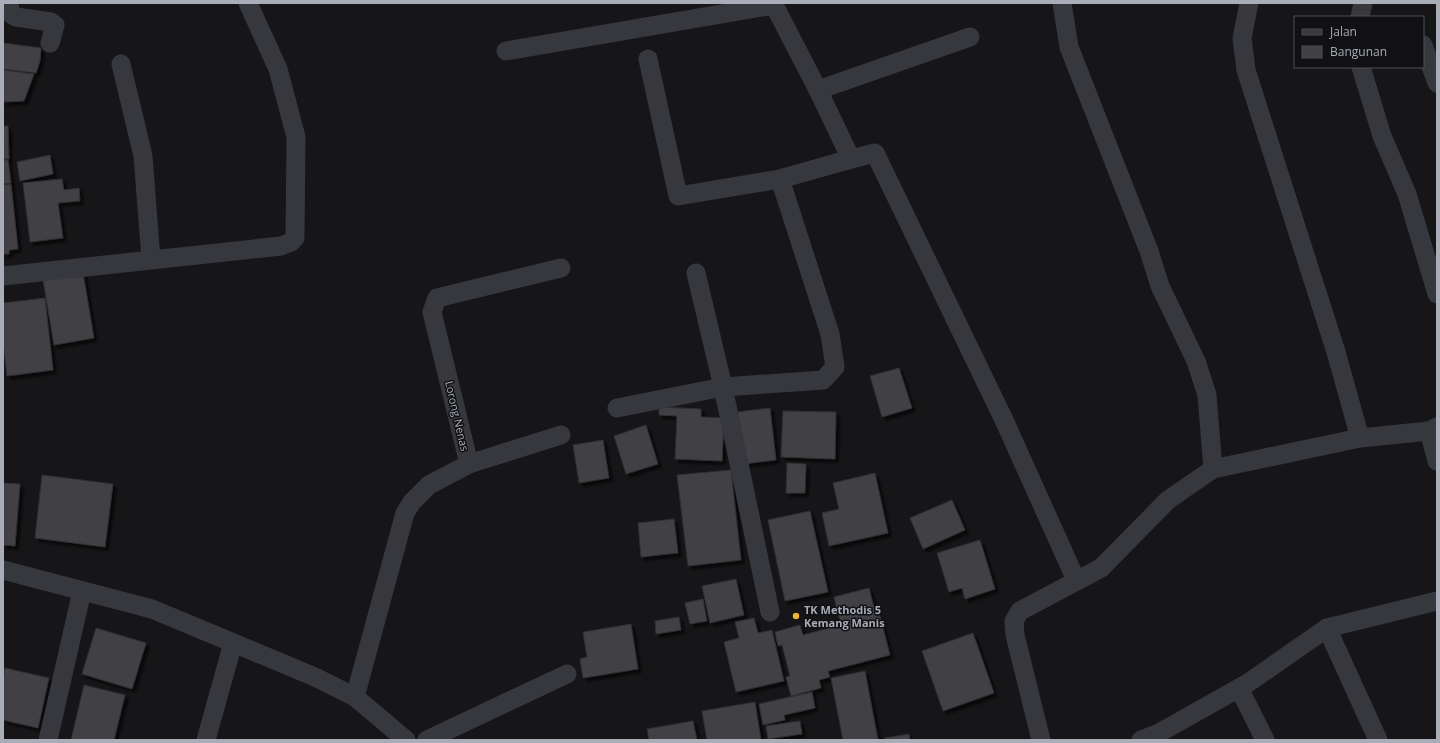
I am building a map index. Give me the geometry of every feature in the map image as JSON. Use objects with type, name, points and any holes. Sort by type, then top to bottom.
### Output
[{"type":"street","points":[[8,3],[12,15],[16,17],[51,22],[55,25],[50,43]]},
{"type":"street","points":[[3,276],[281,246],[291,242],[295,238],[296,137],[278,69],[248,3]]},
{"type":"street","points":[[1062,3],[1069,47],[1149,251],[1160,286],[1196,361],[1207,395],[1213,469]]},
{"type":"street","points":[[1249,3],[1242,38],[1246,70],[1336,352],[1360,438]]},
{"type":"street","points":[[1360,16],[1363,3]]},
{"type":"street","points":[[506,51],[774,4],[818,90],[851,160]]},
{"type":"street","points":[[818,90],[970,37]]},
{"type":"street","points":[[1424,48],[1437,83]]},
{"type":"street","points":[[648,59],[678,196],[780,179],[875,153],[1004,420],[1076,580]]},
{"type":"street","points":[[121,64],[143,156],[151,259]]},
{"type":"street","points":[[1361,68],[1382,136],[1407,194],[1437,294]]},
{"type":"street","points":[[618,408],[722,387],[823,380],[835,367],[830,334],[780,179]]},
{"type":"street","name":"Lorong Nenas","points":[[355,697],[405,512],[412,502],[429,485],[469,464],[432,312],[434,302],[437,298],[561,268]]},
{"type":"street","points":[[696,273],[770,612]]},
{"type":"street","points":[[1042,740],[1015,634],[1014,621],[1020,611],[1101,568],[1168,500],[1213,469],[1360,438],[1433,429],[1437,461]]},
{"type":"street","points":[[469,464],[561,435]]},
{"type":"street","points":[[3,570],[152,609],[315,677],[355,697],[405,740]]},
{"type":"street","points":[[48,740],[82,591]]},
{"type":"street","points":[[1141,740],[1159,733],[1239,688],[1327,628],[1437,601]]},
{"type":"street","points":[[1327,628],[1378,740]]},
{"type":"street","points":[[206,740],[233,643]]},
{"type":"street","points":[[427,740],[567,674]]},
{"type":"street","points":[[1239,688],[1265,740]]},
{"type":"building","points":[[3,43],[41,48],[40,61],[36,73],[3,69]]},
{"type":"building","points":[[3,70],[34,74],[24,101],[3,102]]},
{"type":"building","points":[[3,126],[8,126],[9,159],[3,159]]},
{"type":"building","points":[[50,155],[53,174],[20,181],[17,162]]},
{"type":"building","points":[[3,160],[8,160],[11,183],[3,184]]},
{"type":"building","points":[[62,179],[64,190],[79,188],[80,201],[58,203],[63,238],[30,242],[23,183]]},
{"type":"building","points":[[11,184],[18,249],[9,250],[9,254],[3,254],[3,185]]},
{"type":"building","points":[[83,273],[94,338],[54,345],[43,280]]},
{"type":"building","points":[[45,298],[53,370],[7,376],[3,341],[3,303]]},
{"type":"building","points":[[899,368],[912,408],[882,417],[870,376]]},
{"type":"building","points":[[659,407],[701,409],[701,417],[724,418],[722,461],[675,459],[677,416],[659,415]]},
{"type":"building","points":[[770,408],[776,460],[743,464],[737,412]]},
{"type":"building","points":[[783,411],[836,412],[835,459],[781,457]]},
{"type":"building","points":[[646,425],[658,464],[626,474],[614,436]]},
{"type":"building","points":[[603,440],[609,478],[579,483],[573,445]]},
{"type":"building","points":[[787,463],[806,464],[805,493],[786,493]]},
{"type":"building","points":[[731,470],[741,560],[688,566],[677,475]]},
{"type":"building","points":[[875,473],[888,533],[829,546],[822,513],[839,509],[833,483]]},
{"type":"building","points":[[42,475],[113,484],[105,547],[35,538]]},
{"type":"building","points":[[3,483],[20,484],[15,546],[3,545]]},
{"type":"building","points":[[952,500],[965,530],[923,549],[910,518]]},
{"type":"building","points":[[810,511],[828,592],[785,601],[768,520]]},
{"type":"building","points":[[674,519],[678,553],[641,557],[638,523]]},
{"type":"building","points":[[980,540],[995,589],[965,599],[962,588],[949,592],[937,553]]},
{"type":"building","points":[[736,579],[744,615],[710,623],[702,586]]},
{"type":"building","points":[[869,588],[876,616],[880,616],[890,655],[828,671],[830,677],[819,680],[821,688],[791,696],[786,677],[790,676],[782,645],[778,646],[775,632],[800,625],[803,635],[841,625],[834,597]]},
{"type":"building","points":[[703,599],[707,621],[690,624],[685,603]]},
{"type":"building","points":[[679,617],[681,630],[656,634],[655,621]]},
{"type":"building","points":[[754,618],[758,633],[772,630],[784,681],[736,692],[724,642],[739,638],[735,622]]},
{"type":"building","points":[[631,624],[638,669],[583,678],[580,659],[587,657],[583,632]]},
{"type":"building","points":[[96,628],[146,643],[132,689],[82,674]]},
{"type":"building","points":[[973,633],[994,693],[943,711],[922,651]]},
{"type":"building","points":[[5,668],[49,678],[38,728],[3,720],[3,679]]},
{"type":"building","points":[[865,671],[878,740],[843,740],[831,678]]},
{"type":"building","points":[[84,685],[125,695],[114,740],[71,740]]},
{"type":"building","points":[[812,692],[815,708],[784,715],[785,720],[763,725],[759,704]]},
{"type":"building","points":[[755,702],[761,740],[707,740],[702,711]]},
{"type":"building","points":[[693,721],[697,740],[649,740],[647,729]]},
{"type":"building","points":[[800,721],[802,734],[768,739],[766,726]]},
{"type":"building","points":[[909,734],[910,740],[885,740],[885,738]]},
{"type":"place","name":"TK Methodis 5 Kemang Manis","points":[[796,616]]}]
